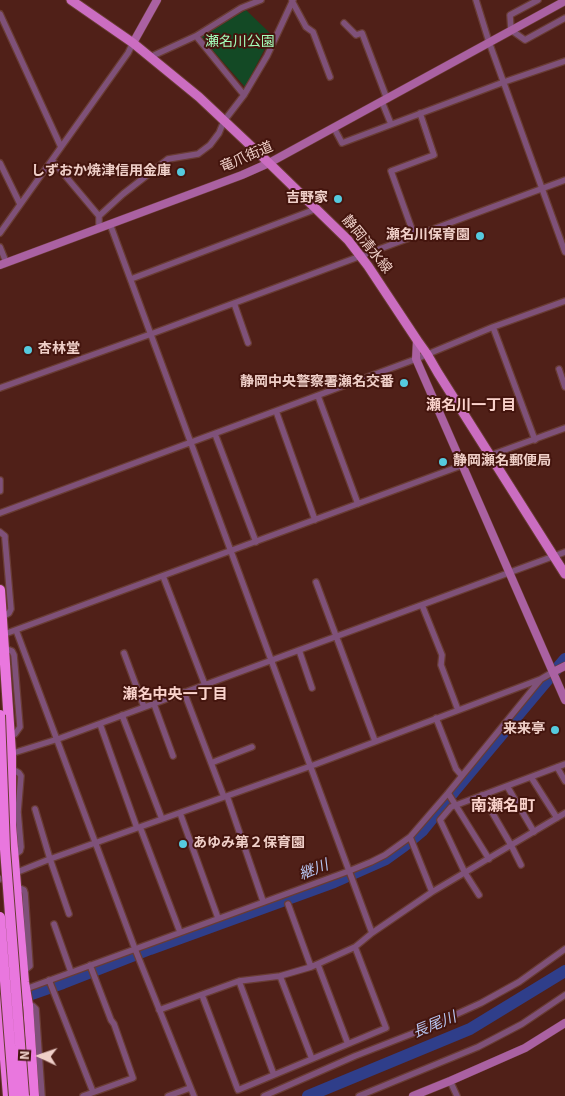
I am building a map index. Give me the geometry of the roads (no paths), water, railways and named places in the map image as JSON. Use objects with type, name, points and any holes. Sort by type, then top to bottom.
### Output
[{"type":"highway","points":[[0,590],[10,738],[9,754],[12,769],[9,852]]},
{"type":"highway","points":[[0,715],[24,1096]]},
{"type":"highway","points":[[0,788],[16,886],[23,973],[28,1005],[34,1096]]},
{"type":"highway","points":[[0,917],[14,1096]]},
{"type":"highway","points":[[0,998],[8,1096]]},
{"type":"main road","name":"静岡清水線","points":[[71,0],[133,43],[199,97],[348,240],[427,354],[565,574]]},
{"type":"main road","points":[[133,43],[156,0]]},
{"type":"main road","name":"竜爪街道","points":[[3,263],[242,175],[269,163],[565,1]]},
{"type":"main road","points":[[416,340],[416,359],[565,700]]},
{"type":"main road","points":[[552,672],[565,666]]},
{"type":"main road","points":[[413,1096],[525,1048],[565,1023]]},
{"type":"street","points":[[150,57],[196,36],[241,8],[261,0]]},
{"type":"street","points":[[476,0],[489,42],[565,252]]},
{"type":"street","points":[[538,0],[510,15],[511,30],[525,40],[565,18]]},
{"type":"street","points":[[293,1],[306,26],[313,32],[330,78]]},
{"type":"street","points":[[99,216],[123,194],[168,159],[198,154],[210,145],[219,133],[224,121],[244,95],[293,1]]},
{"type":"street","points":[[0,14],[61,147]]},
{"type":"street","points":[[344,23],[356,34],[362,33],[391,124]]},
{"type":"street","points":[[196,36],[244,95]]},
{"type":"street","points":[[0,233],[128,53],[133,43]]},
{"type":"street","points":[[334,128],[342,143],[565,61]]},
{"type":"street","points":[[414,235],[391,171],[434,155],[420,114]]},
{"type":"street","points":[[52,160],[99,216],[99,228]]},
{"type":"street","points":[[0,162],[20,204]]},
{"type":"street","points":[[0,388],[565,180]]},
{"type":"street","points":[[131,279],[316,209]]},
{"type":"street","points":[[110,224],[372,933]]},
{"type":"street","points":[[0,247],[3,263]]},
{"type":"street","points":[[0,513],[318,396],[416,359],[493,327],[565,301]]},
{"type":"street","points":[[234,303],[248,343]]},
{"type":"street","points":[[493,327],[535,440]]},
{"type":"street","points":[[559,369],[565,387]]},
{"type":"street","points":[[318,396],[358,504]]},
{"type":"street","points":[[276,411],[315,520]]},
{"type":"street","points":[[490,455],[565,428]]},
{"type":"street","points":[[215,434],[256,542]]},
{"type":"street","points":[[2,636],[462,465]]},
{"type":"street","points":[[0,480],[0,491]]},
{"type":"street","points":[[0,532],[5,536],[11,609],[9,613],[2,617]]},
{"type":"street","points":[[9,754],[58,740],[565,552]]},
{"type":"street","points":[[163,576],[204,685]]},
{"type":"street","points":[[316,582],[375,742]]},
{"type":"street","points":[[422,605],[442,655],[441,665],[458,710]]},
{"type":"street","points":[[16,630],[135,949],[194,1096]]},
{"type":"street","points":[[298,650],[312,688]]},
{"type":"street","points":[[124,653],[144,707]]},
{"type":"street","points":[[0,998],[349,871],[385,855],[410,837],[542,680],[552,672]]},
{"type":"street","points":[[0,879],[50,859],[311,766],[542,680]]},
{"type":"street","points":[[184,692],[211,763],[226,796],[264,902]]},
{"type":"street","points":[[154,704],[173,756]]},
{"type":"street","points":[[122,715],[162,819]]},
{"type":"street","points":[[436,718],[456,769],[462,776]]},
{"type":"street","points":[[100,724],[138,828],[180,932]]},
{"type":"street","points":[[211,763],[252,747]]},
{"type":"street","points":[[479,895],[440,820],[451,807],[565,764]]},
{"type":"street","points":[[557,767],[565,781]]},
{"type":"street","points":[[531,776],[557,818]]},
{"type":"street","points":[[507,786],[534,832]]},
{"type":"street","points":[[448,793],[489,859]]},
{"type":"street","points":[[482,795],[521,865]]},
{"type":"street","points":[[35,809],[69,914]]},
{"type":"street","points":[[180,813],[218,918]]},
{"type":"street","points":[[159,1010],[239,982],[280,976],[318,965],[355,947],[372,933],[432,892],[565,813]]},
{"type":"street","points":[[410,837],[432,892]]},
{"type":"street","points":[[288,904],[311,967]]},
{"type":"street","points":[[54,924],[71,972]]},
{"type":"street","points":[[202,995],[238,1090],[386,1028],[355,947]]},
{"type":"street","points":[[264,1096],[481,1003],[519,982],[565,949]]},
{"type":"street","points":[[83,1096],[133,1078],[90,965]]},
{"type":"street","points":[[318,965],[348,1044]]},
{"type":"street","points":[[280,976],[312,1059]]},
{"type":"street","points":[[49,980],[93,1092]]},
{"type":"street","points":[[239,982],[274,1075]]},
{"type":"street","points":[[359,1096],[478,1047],[522,1024],[565,994]]},
{"type":"street","points":[[28,1005],[36,1009],[42,1096]]},
{"type":"street","points":[[450,1081],[457,1096]]},
{"type":"street","points":[[168,1096],[190,1088]]},
{"type":"waterway","name":"継川","points":[[17,999],[334,882],[386,859],[422,831],[565,659]]},
{"type":"waterway","name":"長尾川","points":[[308,1096],[470,1029],[565,971]]},
{"type":"place","name":"しずおか焼津信用金庫","points":[[181,172]]},
{"type":"place","name":"吉野家","points":[[338,199]]},
{"type":"place","name":"瀬名川保育園","points":[[480,236]]},
{"type":"place","name":"杏林堂","points":[[28,350]]},
{"type":"place","name":"静岡中央警察署瀬名交番","points":[[404,383]]},
{"type":"place","name":"静岡瀬名郵便局","points":[[443,462]]},
{"type":"place","name":"来来亭","points":[[555,730]]},
{"type":"place","name":"あゆみ第２保育園","points":[[183,844]]},
{"type":"district","name":"瀬名川一丁目","points":[[471,407]]},
{"type":"district","name":"瀬名中央一丁目","points":[[175,696]]},
{"type":"district","name":"南瀬名町","points":[[503,807]]},
{"type":"park label","name":"瀬名川公園","points":[[240,43]]}]
